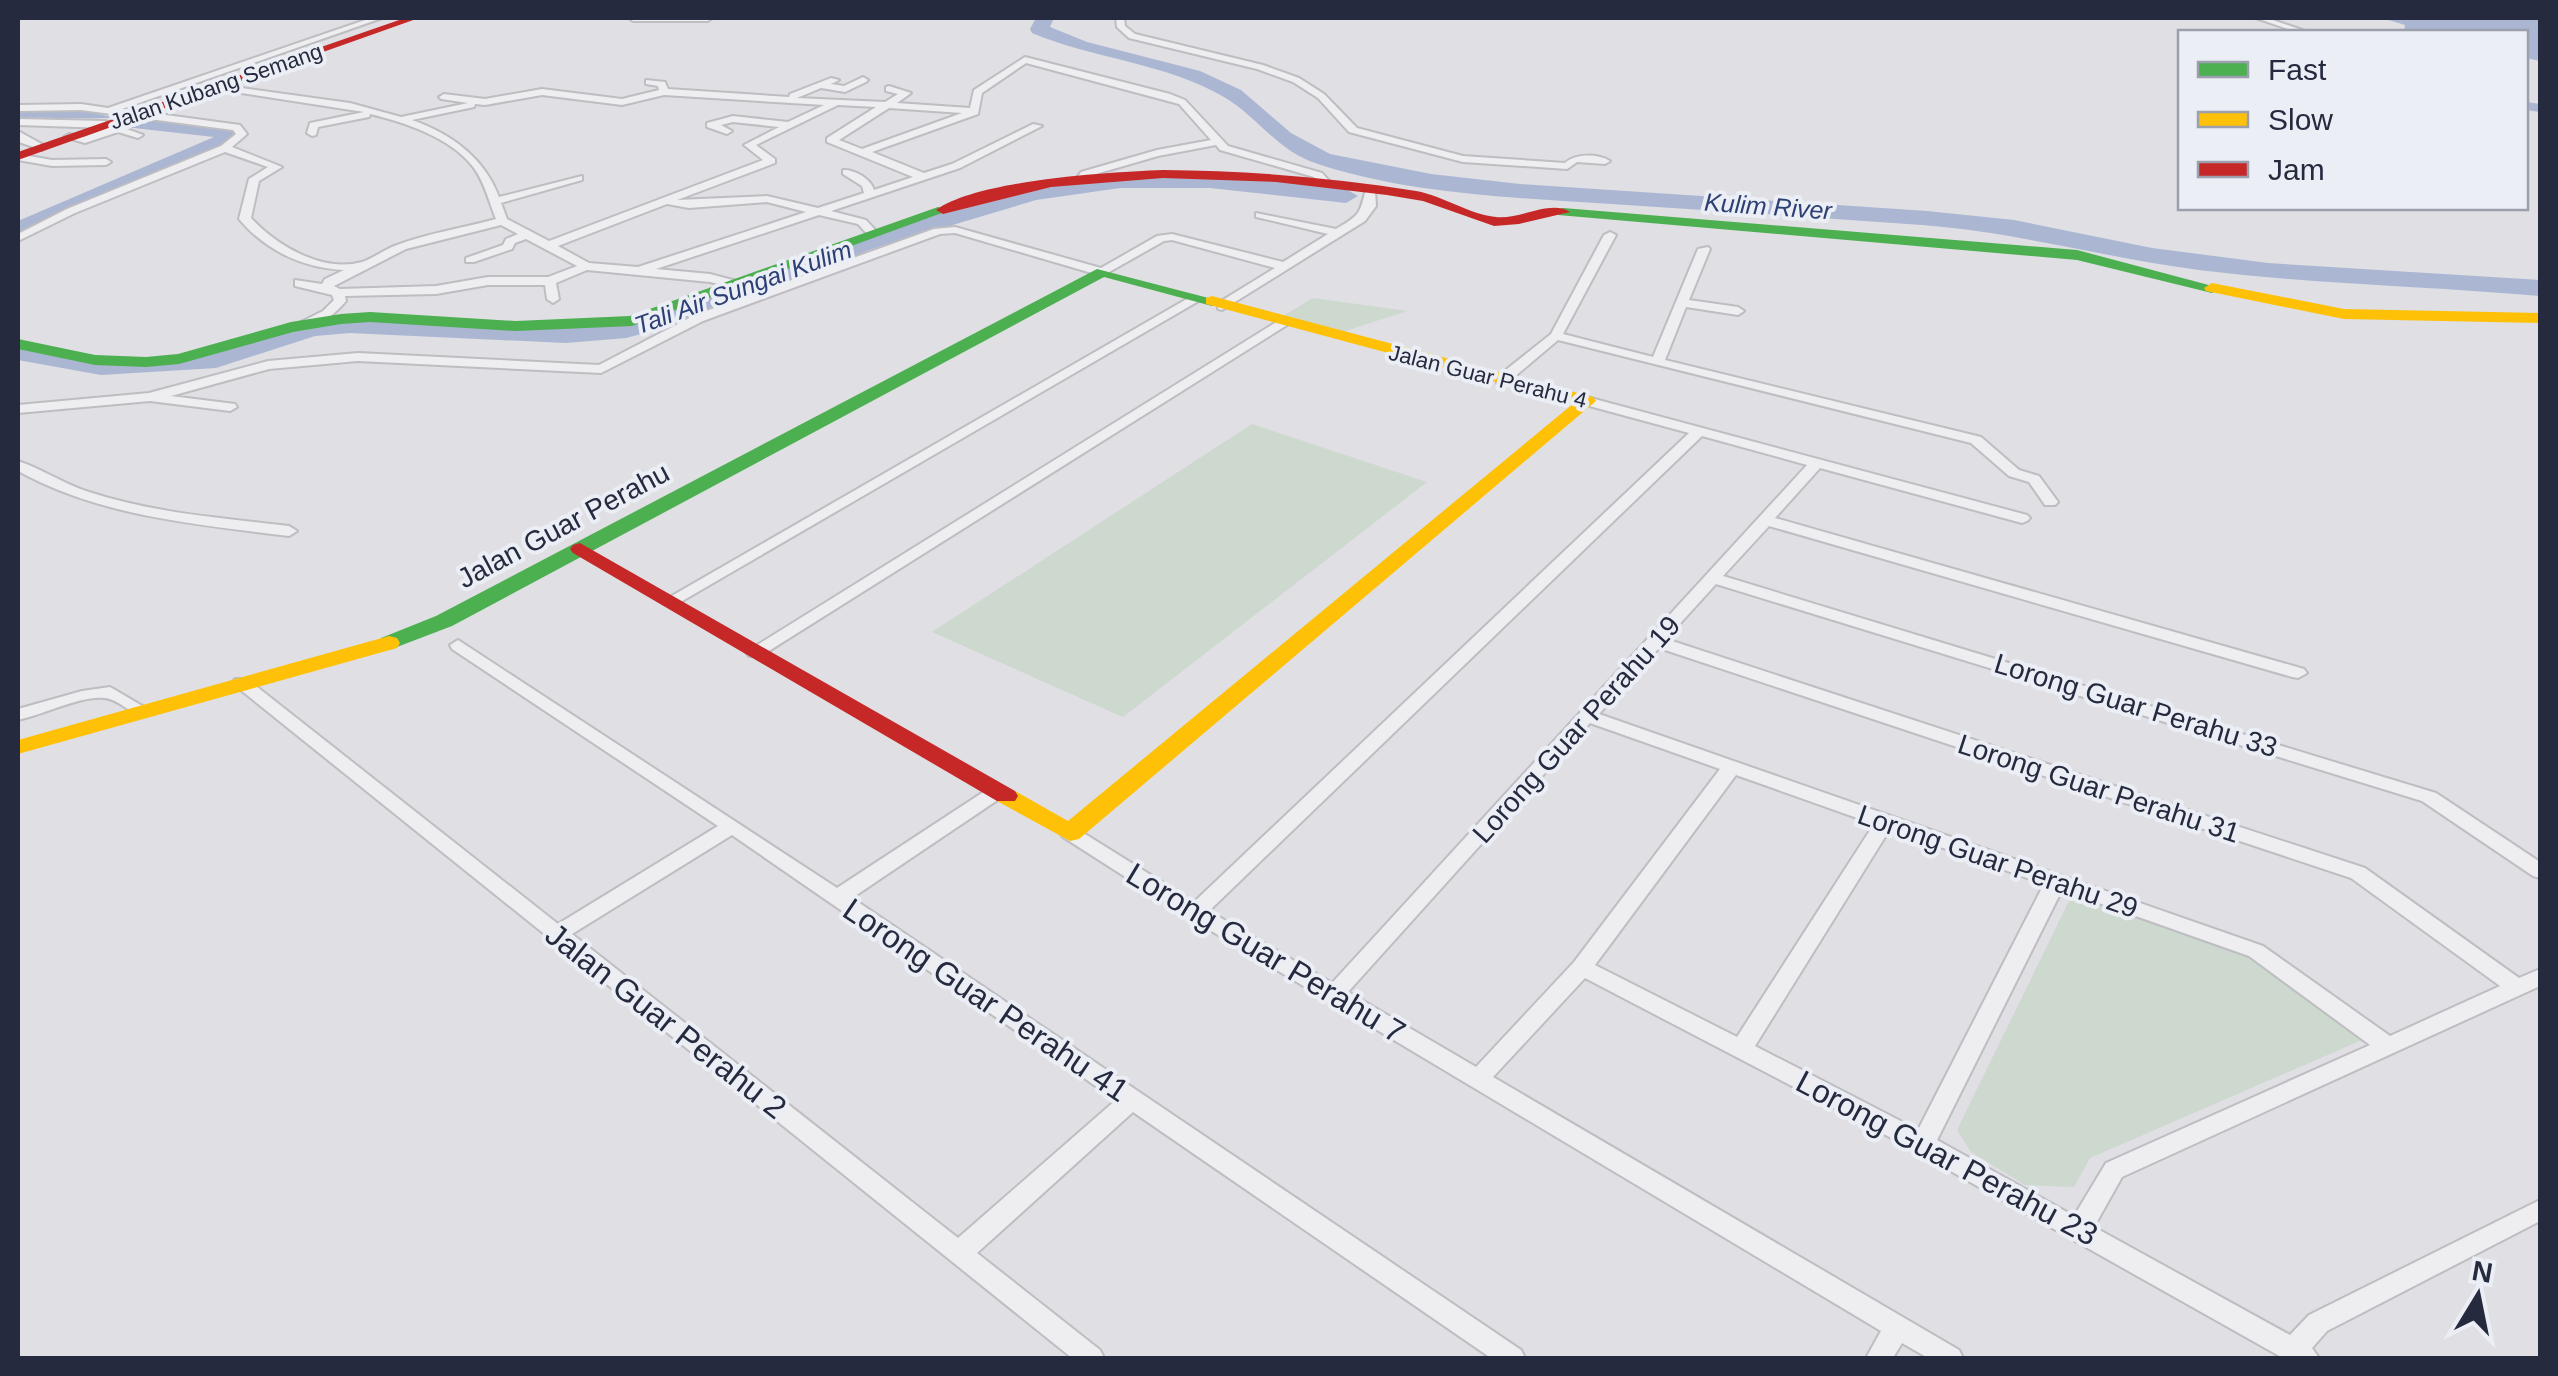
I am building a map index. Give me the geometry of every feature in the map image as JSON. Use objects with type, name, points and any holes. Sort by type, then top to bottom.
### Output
[{"type":"street","points":[[18,108],[121,123],[378,18]]},
{"type":"street","name":"Jalan Kubang Semang","points":[[18,156],[414,18]]},
{"type":"street","points":[[633,18],[708,18]]},
{"type":"street","points":[[1120,18],[1121,28],[1132,36],[1260,67],[1296,80],[1322,96],[1353,130],[1463,159],[1567,166],[1575,159],[1605,161]]},
{"type":"street","points":[[2260,18],[2298,30]]},
{"type":"street","points":[[974,112],[977,92],[1025,60],[1182,102],[1218,142],[1241,155],[1318,175],[1326,184]]},
{"type":"street","points":[[779,102],[834,80]]},
{"type":"street","points":[[823,86],[844,89],[863,80]]},
{"type":"street","points":[[649,82],[662,84],[664,92]]},
{"type":"street","points":[[216,86],[309,96],[398,120],[441,138],[473,160],[502,221],[586,266],[738,282],[766,292]]},
{"type":"street","points":[[889,89],[906,93],[831,140],[924,176]]},
{"type":"street","points":[[398,120],[542,92],[622,102],[664,92],[779,102],[888,103],[974,112]]},
{"type":"street","points":[[444,96],[485,102]]},
{"type":"street","points":[[550,245],[771,162],[749,145],[839,101]]},
{"type":"street","points":[[863,152],[974,112]]},
{"type":"street","points":[[312,133],[314,125],[372,113]]},
{"type":"street","points":[[727,131],[711,125],[733,119],[783,123],[784,128]]},
{"type":"street","points":[[18,122],[236,127],[242,134],[225,148],[71,211],[18,238]]},
{"type":"street","points":[[641,270],[956,166],[1036,126]]},
{"type":"street","points":[[18,134],[22,140],[42,147]]},
{"type":"street","points":[[1081,179],[1085,174],[1157,152],[1218,142]]},
{"type":"street","points":[[225,148],[277,166],[254,179],[250,193],[245,219],[262,240],[307,261],[344,268],[358,266]]},
{"type":"street","points":[[18,156],[52,163],[106,162]]},
{"type":"street","points":[[846,172],[866,184],[869,192]]},
{"type":"street","points":[[18,344],[95,360],[146,362],[179,359],[303,326],[370,317],[516,326],[598,325],[654,315],[960,204],[1081,179],[1188,174],[1326,184],[1430,198],[1479,218],[1503,222],[1558,212],[2052,252],[2329,312],[2394,318],[2540,318]]},
{"type":"street","points":[[494,202],[578,178]]},
{"type":"street","points":[[1222,306],[1361,219],[1370,206],[1370,190]]},
{"type":"street","points":[[666,202],[689,205],[767,198],[810,212],[862,222],[872,233]]},
{"type":"street","points":[[1260,215],[1337,234]]},
{"type":"street","points":[[303,326],[327,314],[340,301],[329,282],[358,266],[410,244],[502,221]]},
{"type":"street","name":"Jalan Guar Perahu 4","points":[[766,292],[913,239],[956,230],[1222,306],[2022,518]]},
{"type":"street","points":[[470,260],[508,247],[525,235]]},
{"type":"street","points":[[1502,380],[1556,336],[1610,235]]},
{"type":"street","points":[[1102,272],[1161,238],[1172,237],[1283,266]]},
{"type":"street","points":[[1658,360],[1704,249]]},
{"type":"street","points":[[299,283],[333,290],[436,290],[488,281],[550,282],[586,266]]},
{"type":"street","name":"Jalan Guar Perahu","points":[[18,747],[398,640],[580,550],[1102,272]]},
{"type":"street","points":[[384,278],[410,288],[436,290]]},
{"type":"street","points":[[550,282],[553,300]]},
{"type":"street","points":[[18,409],[150,398],[268,366],[358,357],[605,372],[699,318],[766,292]]},
{"type":"street","points":[[671,600],[1196,298]]},
{"type":"street","points":[[1682,303],[1738,312]]},
{"type":"street","points":[[755,652],[1283,322]]},
{"type":"street","points":[[1556,336],[1976,440],[2014,473],[2034,480],[2050,502]]},
{"type":"street","points":[[268,366],[284,351]]},
{"type":"street","points":[[150,398],[230,407]]},
{"type":"street","points":[[1070,833],[1587,401]]},
{"type":"street","points":[[1195,912],[1699,431]]},
{"type":"street","name":"Lorong Guar Perahu 19","points":[[1334,994],[1817,463]]},
{"type":"street","points":[[18,466],[54,488],[147,512],[289,531]]},
{"type":"street","points":[[1766,520],[2298,673]]},
{"type":"street","name":"Lorong Guar Perahu 7","points":[[580,550],[1070,833],[1195,912],[1950,1358]]},
{"type":"street","name":"Lorong Guar Perahu 33","points":[[1713,578],[2429,798],[2540,872]]},
{"type":"street","name":"Lorong Guar Perahu 31","points":[[1655,641],[2358,873],[2517,987]]},
{"type":"street","name":"Lorong Guar Perahu 41","points":[[458,645],[732,826],[1512,1358]]},
{"type":"street","name":"Jalan Guar Perahu 2","points":[[241,684],[1091,1358]]},
{"type":"street","points":[[18,714],[110,692],[142,712]]},
{"type":"street","name":"Lorong Guar Perahu 29","points":[[1587,716],[2256,951],[2388,1046]]},
{"type":"street","points":[[1478,1079],[1582,967],[1731,768]]},
{"type":"street","points":[[837,898],[996,793]]},
{"type":"street","points":[[1743,1047],[1886,822]]},
{"type":"street","points":[[557,934],[732,826]]},
{"type":"street","points":[[1923,1144],[2056,881]]},
{"type":"street","name":"Lorong Guar Perahu 23","points":[[1582,967],[1743,1047],[1923,1144],[2300,1354]]},
{"type":"street","points":[[2080,1229],[2114,1170],[2540,977]]},
{"type":"street","points":[[959,1253],[1132,1099]]},
{"type":"street","points":[[2300,1354],[2318,1323],[2540,1210]]},
{"type":"street","points":[[1878,1358],[1897,1328]]},
{"type":"shaded area","points":[[1313,298],[1407,311],[1339,333],[1281,317]]},
{"type":"shaded area","points":[[1252,424],[1427,482],[1123,717],[932,632]]},
{"type":"shaded area","points":[[2072,895],[2251,956],[2362,1040],[2090,1158],[2074,1187],[2025,1185],[1971,1152],[1957,1130]]},
{"type":"water","points":[[2382,18],[2540,18],[2540,61],[2528,58],[2528,30],[2404,30],[2405,25]]},
{"type":"waterway","name":"Kulim River","points":[[1045,18],[1039,29],[1080,46],[1193,75],[1234,94],[1283,138],[1323,159],[1431,181],[1520,191],[1927,218],[2014,227],[2152,256],[2268,271],[2540,288]]},
{"type":"waterway","points":[[2528,106],[2540,108]]},
{"type":"waterway","name":"Tali Air Sungai Kulim","points":[[18,114],[69,112],[106,117]]},
{"type":"waterway","name":"Tali Air Sungai Kulim","points":[[18,230],[225,140],[225,132],[217,129],[133,122]]},
{"type":"waterway","name":"Tali Air Sungai Kulim","points":[[18,352],[101,367],[216,360],[312,328],[350,325],[566,335],[626,330],[682,315],[863,244],[1033,193],[1120,181],[1210,181],[1346,196]]},
{"type":"traffic: fast","points":[[18,344],[95,360],[146,362],[179,359],[291,327],[341,319],[370,317],[516,326],[632,321],[943,210]]},
{"type":"traffic: fast","points":[[1563,212],[2077,255],[2212,288]]},
{"type":"traffic: fast","points":[[389,643],[444,621],[1102,272],[1212,301]]},
{"type":"traffic: slow","points":[[2212,288],[2344,314],[2540,318]]},
{"type":"traffic: slow","points":[[1212,301],[1587,401]]},
{"type":"traffic: slow","points":[[1006,796],[1070,833],[1587,401]]},
{"type":"traffic: slow","points":[[18,747],[389,643]]},
{"type":"traffic: jam","points":[[18,156],[414,18]]},
{"type":"traffic: jam","points":[[943,210],[1051,183],[1163,174],[1220,174],[1332,183],[1427,197],[1494,221],[1563,212]]},
{"type":"traffic: jam","points":[[580,549],[1006,796]]}]
